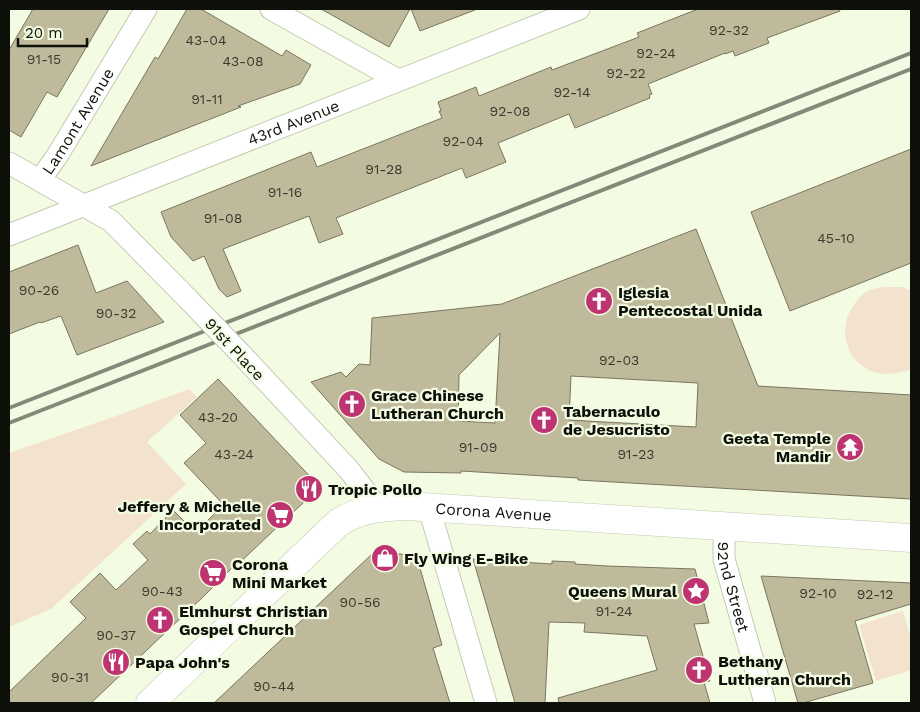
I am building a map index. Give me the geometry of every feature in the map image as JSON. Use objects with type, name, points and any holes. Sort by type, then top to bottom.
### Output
[{"type":"street","name":"Lamont Avenue","points":[[40,180],[57,156],[146,9]]},
{"type":"street","points":[[271,9],[398,80]]},
{"type":"street","name":"43rd Avenue","points":[[9,234],[579,9]]},
{"type":"street","name":"91st Place","points":[[9,163],[111,221],[241,354],[350,471],[377,507]]},
{"type":"street","name":"Corona Avenue","points":[[150,703],[338,523],[350,515],[377,507],[406,506],[911,538]]},
{"type":"street","points":[[430,508],[486,703]]},
{"type":"street","name":"92nd Street","points":[[724,527],[724,559],[764,703]]},
{"type":"shaded area","points":[[885,287],[903,287],[911,291],[911,369],[889,374],[872,372],[859,364],[849,349],[845,331],[849,314],[858,299],[870,290]]},
{"type":"shaded area","points":[[189,389],[197,397],[147,442],[186,484],[51,609],[9,627],[9,453]]},
{"type":"shaded area","points":[[903,611],[911,639],[911,670],[876,681],[859,625]]},
{"type":"building","points":[[33,9],[109,9],[57,97],[47,92],[21,137],[9,130],[9,50]]},
{"type":"building","points":[[187,9],[201,9],[282,56],[286,50],[311,65],[300,84],[238,106],[241,107],[91,166],[155,57],[158,59]]},
{"type":"building","points":[[321,9],[410,9],[389,47]]},
{"type":"building","points":[[411,9],[475,9],[475,10],[420,31]]},
{"type":"building","points":[[698,9],[839,9],[840,11],[767,38],[769,43],[735,56],[733,51],[725,53],[648,84],[652,94],[649,95],[650,98],[575,128],[569,114],[498,143],[506,162],[466,178],[462,168],[336,218],[343,234],[319,243],[309,216],[223,249],[241,291],[227,297],[219,289],[204,256],[193,261],[171,237],[161,212],[311,152],[317,167],[442,118],[438,102],[476,87],[479,96],[551,67],[552,70],[639,37],[637,33]]},
{"type":"building","points":[[911,149],[911,263],[790,311],[751,212]]},
{"type":"building","points":[[696,229],[758,386],[911,395],[911,499],[578,480],[578,478],[461,471],[461,473],[404,472],[379,459],[311,382],[341,372],[346,377],[359,364],[370,365],[372,318],[502,304]],"holes":[[[500,333],[495,423],[458,421],[459,375]],[[571,376],[698,383],[696,427],[569,420]]]},
{"type":"building","points":[[78,245],[96,293],[127,281],[164,322],[77,355],[61,316],[9,334],[9,272]]},
{"type":"building","points":[[218,379],[320,487],[235,565],[91,703],[9,703],[9,692],[86,618],[70,602],[100,573],[116,590],[148,560],[133,544],[147,531],[150,534],[173,510],[195,532],[224,505],[184,463],[206,443],[180,415]]},
{"type":"building","points":[[372,554],[409,555],[418,561],[442,645],[433,648],[450,703],[214,703]]},
{"type":"building","points":[[473,559],[552,564],[552,561],[575,562],[575,564],[607,566],[695,569],[709,623],[694,624],[710,681],[704,682],[710,703],[559,703],[558,698],[657,670],[647,636],[584,632],[585,623],[549,622],[545,703],[515,703]]},
{"type":"building","points":[[761,576],[911,583],[911,604],[855,621],[873,683],[798,703]]},
{"type":"railway","points":[[9,408],[911,53]]},
{"type":"railway","points":[[9,423],[911,69]]},
{"type":"place","name":"Iglesia Pentecostal Unida","points":[[599,301]]},
{"type":"place","name":"Grace Chinese Lutheran Church","points":[[352,404]]},
{"type":"place","name":"Tabernaculo de Jesucristo","points":[[544,420]]},
{"type":"place","name":"Geeta Temple Mandir","points":[[850,447]]},
{"type":"place","name":"Tropic Pollo","points":[[309,489]]},
{"type":"place","name":"Jeffery & Michelle Incorporated","points":[[280,515]]},
{"type":"place","name":"Fly Wing E-Bike","points":[[385,558]]},
{"type":"place","name":"Corona Mini Market","points":[[213,573]]},
{"type":"place","name":"Queens Mural","points":[[696,591]]},
{"type":"place","name":"Elmhurst Christian Gospel Church","points":[[160,620]]},
{"type":"place","name":"Papa John's","points":[[116,662]]},
{"type":"place","name":"Bethany Lutheran Church","points":[[699,670]]}]
